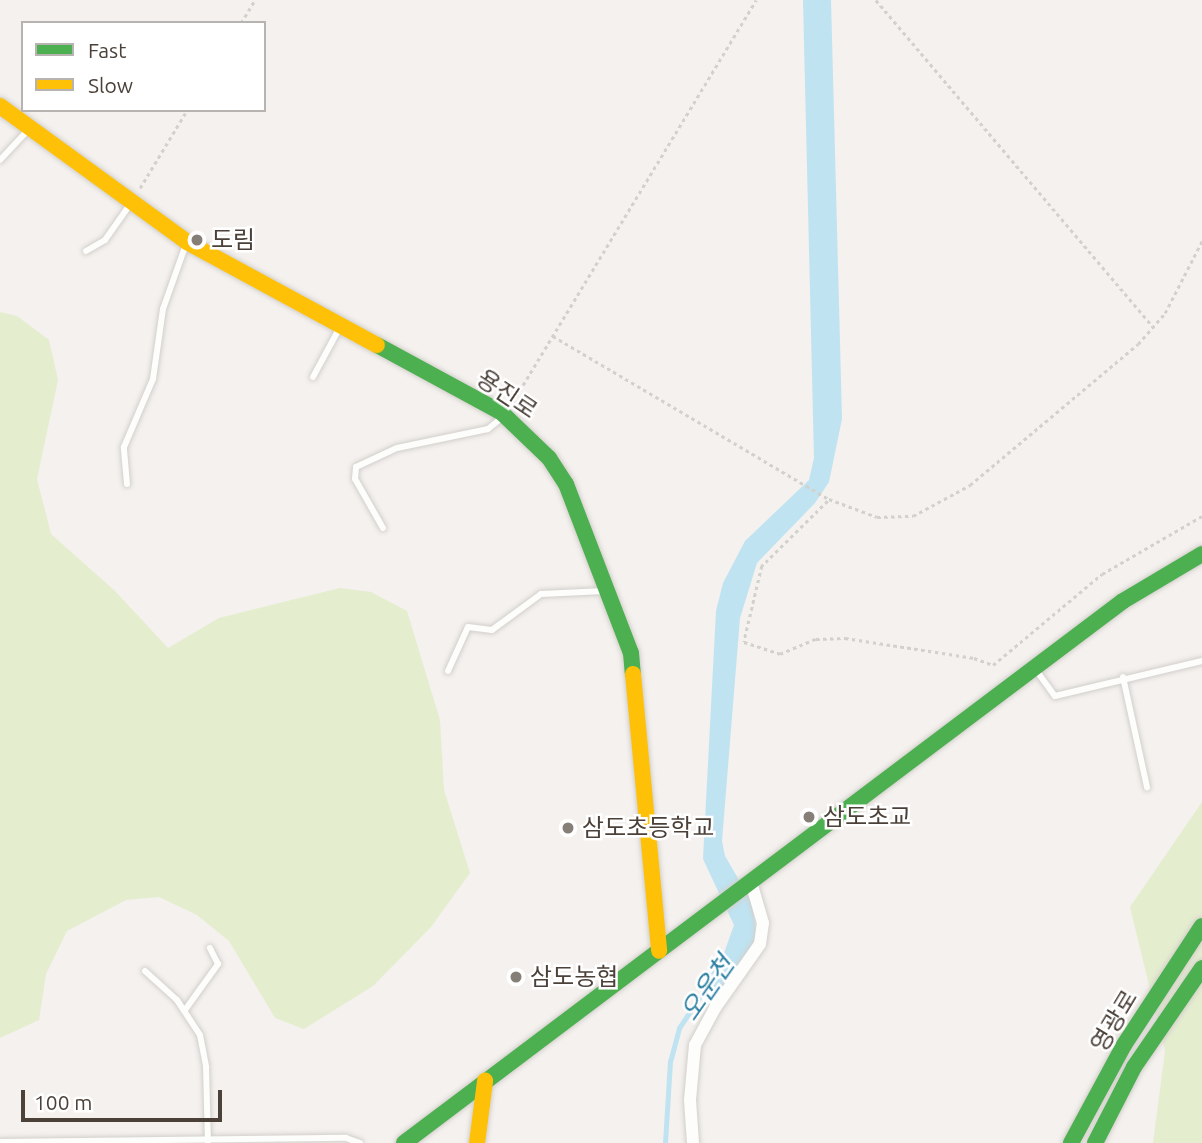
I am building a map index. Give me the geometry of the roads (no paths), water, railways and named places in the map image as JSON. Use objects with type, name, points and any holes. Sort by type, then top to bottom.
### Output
[{"type":"main road","name":"용진로","points":[[0,106],[187,242],[505,415],[559,471],[626,634],[636,687],[659,951]]},
{"type":"main road","points":[[404,1143],[1123,601],[1202,554]]},
{"type":"main road","name":"영광로","points":[[1071,1143],[1124,1045],[1202,926]]},
{"type":"main road","name":"영광로","points":[[1095,1143],[1134,1067],[1202,968]]},
{"type":"main road","points":[[477,1143],[485,1081]]},
{"type":"street","points":[[693,1143],[690,1100],[695,1045],[715,1008],[760,944],[763,923],[751,882]]},
{"type":"lane","points":[[0,160],[30,127]]},
{"type":"lane","points":[[86,251],[105,240],[132,202]]},
{"type":"lane","points":[[127,484],[124,447],[152,379],[163,309],[187,242]]},
{"type":"lane","points":[[313,377],[341,326]]},
{"type":"lane","points":[[383,528],[355,479],[356,467],[397,448],[488,429],[505,415]]},
{"type":"lane","points":[[448,671],[468,627],[492,630],[541,594],[609,592]]},
{"type":"lane","points":[[1035,669],[1055,696],[1123,677],[1202,661]]},
{"type":"lane","points":[[1123,677],[1147,787]]},
{"type":"lane","points":[[185,1010],[218,964],[210,948]]},
{"type":"lane","points":[[145,971],[185,1010],[204,1049],[208,1142]]},
{"type":"lane","points":[[0,1142],[208,1142],[346,1138],[360,1143]]},
{"type":"water","points":[[803,0],[831,0],[842,419],[829,482],[815,503],[757,563],[740,618],[722,841],[725,856],[752,902],[756,931],[753,945],[719,992],[705,977],[724,953],[734,925],[703,859],[716,611],[723,583],[745,541],[809,480],[814,458]]},
{"type":"waterway","name":"오운천","points":[[665,1143],[670,1062],[679,1028],[713,977]]},
{"type":"place","name":"도림","points":[[197,240]]},
{"type":"place","name":"삼도초교","points":[[809,817]]},
{"type":"place","name":"삼도초등학교","points":[[568,828]]},
{"type":"place","name":"삼도농협","points":[[516,977]]}]
